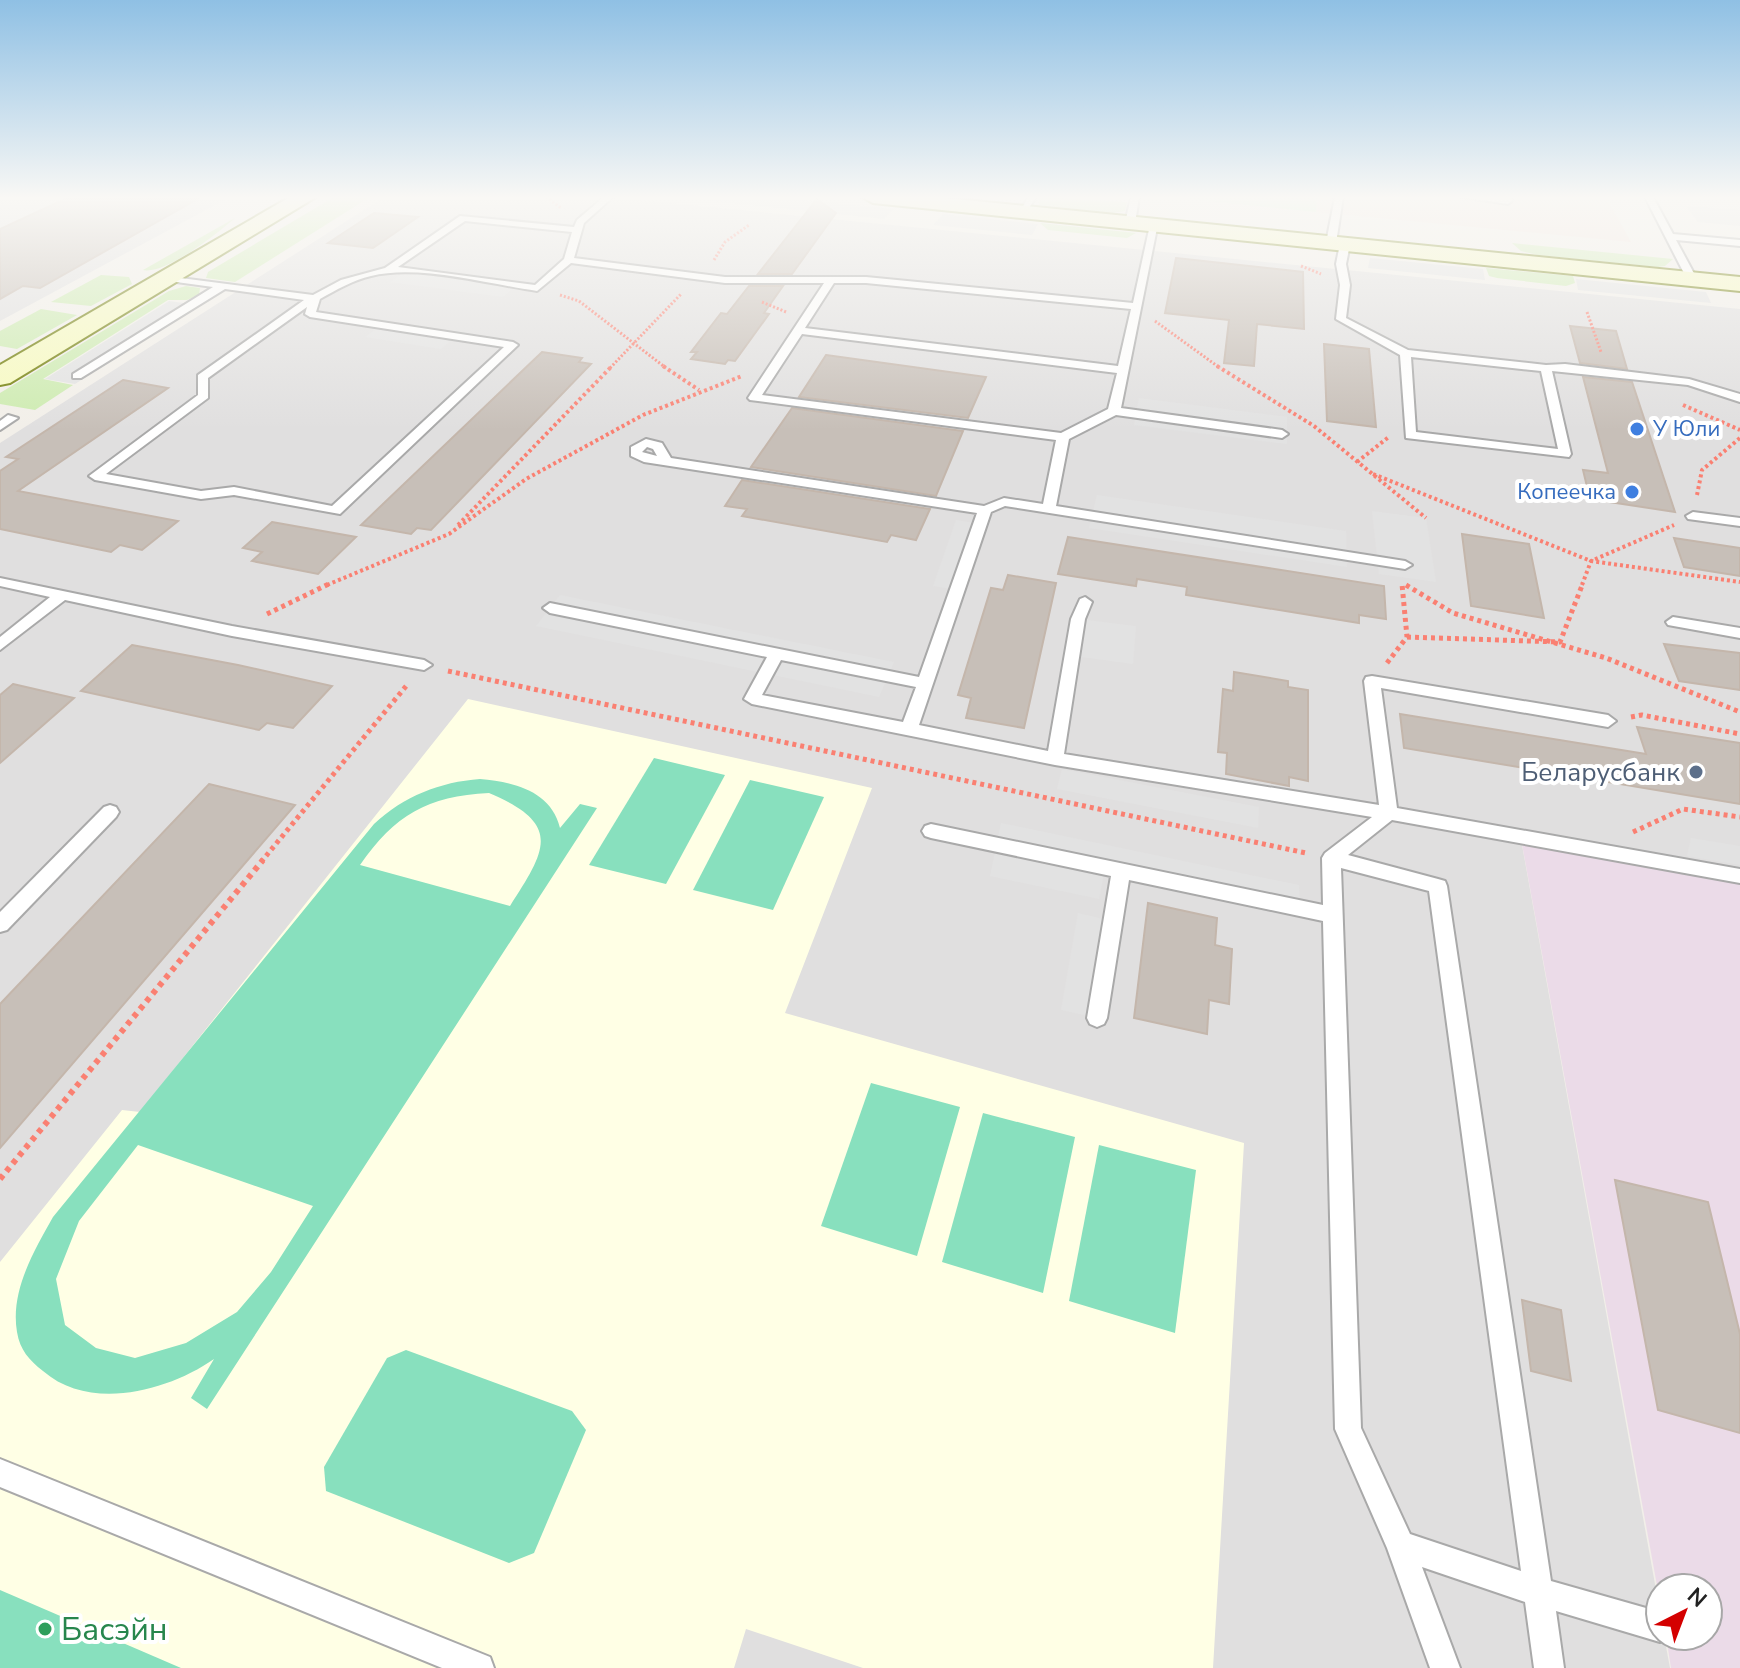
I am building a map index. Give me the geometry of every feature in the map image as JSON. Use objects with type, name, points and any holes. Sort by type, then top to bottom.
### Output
[{"type":"main road","points":[[0,377],[174,275]]},
{"type":"main road","points":[[1650,275],[1740,284]]},
{"type":"lane","points":[[315,298],[310,314],[513,345],[335,511],[234,491],[201,495],[95,476],[204,396],[202,377],[315,298],[350,278],[364,275]]},
{"type":"lane","points":[[434,275],[537,288],[552,275]]},
{"type":"lane","points":[[682,275],[830,282],[866,280],[1135,306]]},
{"type":"lane","points":[[1114,411],[1143,275]]},
{"type":"lane","points":[[1343,275],[1345,285],[1341,319],[1405,353],[1689,382],[1740,398]]},
{"type":"lane","points":[[1690,275],[1692,279]]},
{"type":"lane","points":[[169,278],[315,298]]},
{"type":"lane","points":[[830,282],[754,398],[1063,437],[1114,411],[1282,434]]},
{"type":"lane","points":[[77,376],[222,286]]},
{"type":"lane","points":[[799,330],[1122,370]]},
{"type":"lane","points":[[1405,353],[1410,435],[1565,454],[1546,368]]},
{"type":"lane","points":[[1049,509],[1063,437]]},
{"type":"lane","points":[[666,461],[985,510],[1004,502],[1405,565]]},
{"type":"lane","points":[[909,729],[985,510]]},
{"type":"lane","points":[[1693,516],[1740,522]]},
{"type":"lane","points":[[0,582],[232,631],[424,665]]},
{"type":"lane","points":[[0,645],[62,595]]},
{"type":"lane","points":[[1055,759],[1078,619],[1085,602]]},
{"type":"lane","points":[[550,608],[925,683]]},
{"type":"lane","points":[[1673,622],[1740,633]]},
{"type":"lane","points":[[776,654],[752,699],[1055,759],[1389,813],[1740,876]]},
{"type":"lane","points":[[1389,813],[1372,681],[1608,721]]},
{"type":"lane","points":[[0,924],[110,812]]},
{"type":"lane","points":[[1331,858],[1389,813]]},
{"type":"lane","points":[[931,831],[1333,915]]},
{"type":"lane","points":[[1331,858],[1348,1429],[1400,1545],[1445,1668]]},
{"type":"lane","points":[[1331,858],[1438,886],[1549,1668]]},
{"type":"lane","points":[[1097,1018],[1121,871]]},
{"type":"lane","points":[[0,1473],[479,1668]]},
{"type":"lane","points":[[1400,1545],[1539,1592],[1644,1622]]},
{"type":"path","points":[[449,534],[698,277]]},
{"type":"path","points":[[537,288],[579,301],[633,345],[700,391]]},
{"type":"path","points":[[1587,312],[1609,372]]},
{"type":"path","points":[[232,631],[341,578],[449,534],[526,479],[643,415],[764,369],[779,359]]},
{"type":"path","points":[[1357,462],[1392,434],[1410,435]]},
{"type":"path","points":[[1560,642],[1591,561],[1693,516],[1702,470],[1740,438]]},
{"type":"path","points":[[1373,474],[1591,561],[1740,582]]},
{"type":"path","points":[[1372,681],[1407,637],[1402,583],[1453,613],[1560,642],[1740,712]]},
{"type":"path","points":[[1407,637],[1560,642]]},
{"type":"path","points":[[0,1179],[424,665],[1331,858]]},
{"type":"path","points":[[1608,721],[1642,715],[1740,734]]},
{"type":"shaded area","points":[[0,275],[86,275],[0,321]]},
{"type":"shaded area","points":[[262,275],[1395,275],[1740,309],[1740,884],[1522,845],[1653,1572],[1644,1572],[1644,1652],[1667,1652],[1670,1668],[0,1668],[0,443]]},
{"type":"shaded area","points":[[400,275],[445,275],[518,284],[503,297],[390,282]]},
{"type":"shaded area","points":[[1435,275],[1484,275],[1485,280]]},
{"type":"shaded area","points":[[1576,279],[1706,292],[1711,303],[1578,290]]},
{"type":"shaded area","points":[[169,301],[198,305],[75,384],[45,379]]},
{"type":"shaded area","points":[[381,325],[456,337],[441,349],[365,337]]},
{"type":"shaded area","points":[[1139,398],[1287,417],[1287,444],[1134,425]]},
{"type":"shaded area","points":[[1097,495],[1346,531],[1347,567],[1089,528]]},
{"type":"shaded area","points":[[1372,511],[1426,518],[1436,582],[1379,574]]},
{"type":"shaded area","points":[[956,520],[980,524],[959,590],[933,586]]},
{"type":"shaded area","points":[[560,595],[894,662],[879,697],[536,626]]},
{"type":"shaded area","points":[[1078,619],[1136,626],[1133,664],[1074,656]]},
{"type":"shaded area","points":[[468,699],[872,788],[785,1013],[1244,1143],[1213,1668],[863,1668],[746,1629],[734,1668],[0,1668],[0,1262],[122,1110],[140,1112]]},
{"type":"shaded area","points":[[1062,769],[1259,807],[1258,828],[1057,789]]},
{"type":"shaded area","points":[[1001,823],[1299,885],[1300,908],[1105,868],[1099,899],[990,876]]},
{"type":"shaded area","points":[[1691,838],[1740,846],[1740,865],[1687,856]]},
{"type":"shaded area","points":[[1522,844],[1740,884],[1740,1668],[1671,1668],[1668,1652],[1724,1652],[1724,1572],[1655,1572]]},
{"type":"shaded area","points":[[1078,913],[1112,921],[1097,1018],[1061,1010]]},
{"type":"green space","points":[[101,275],[129,277],[132,284],[91,306],[51,302]]},
{"type":"green space","points":[[207,275],[246,275],[235,282],[206,278]]},
{"type":"green space","points":[[1560,275],[1573,276],[1575,283],[1566,286],[1489,276]]},
{"type":"green space","points":[[186,286],[200,288],[199,295],[187,300],[168,300],[43,379],[73,385],[35,410],[0,404],[0,393],[169,291]]},
{"type":"green space","points":[[41,309],[77,315],[17,349],[0,346],[0,331]]},
{"type":"green space","points":[[654,758],[725,775],[666,884],[589,865]]},
{"type":"green space","points":[[493,780],[529,791],[548,805],[560,828],[580,804],[597,808],[207,1409],[191,1398],[214,1359],[152,1388],[106,1394],[62,1384],[43,1371],[23,1349],[18,1338],[16,1317],[25,1272],[53,1217],[374,824],[410,798],[437,787],[465,781]],"holes":[[[489,793],[513,804],[529,816],[538,828],[541,840],[532,869],[510,906],[360,865],[386,833],[414,811],[448,798]],[[138,1145],[313,1206],[271,1272],[237,1312],[186,1343],[135,1358],[96,1348],[65,1325],[56,1279],[79,1221]]]},
{"type":"green space","points":[[750,780],[824,797],[773,910],[693,890]]},
{"type":"green space","points":[[871,1083],[960,1107],[917,1256],[821,1226]]},
{"type":"green space","points":[[983,1113],[1075,1137],[1043,1293],[942,1262]]},
{"type":"green space","points":[[1099,1145],[1196,1170],[1175,1333],[1069,1301]]},
{"type":"green space","points":[[406,1350],[572,1411],[586,1430],[534,1553],[509,1563],[326,1491],[324,1467],[387,1358]]},
{"type":"green space","name":"Басэйн","points":[[0,1590],[181,1668],[0,1668]]},
{"type":"building","points":[[0,275],[63,275],[40,288],[23,286],[0,299]]},
{"type":"building","points":[[1173,275],[1303,275],[1304,329],[1257,324],[1254,366],[1224,363],[1229,320],[1165,313]]},
{"type":"building","points":[[749,286],[783,286],[764,313],[769,314],[735,361],[728,360],[725,364],[691,359],[697,352],[691,352],[721,313],[727,314]]},
{"type":"building","points":[[1570,326],[1616,331],[1627,369],[1580,363]]},
{"type":"building","points":[[1324,344],[1369,349],[1376,427],[1327,421]]},
{"type":"building","points":[[542,352],[582,358],[579,362],[591,364],[431,530],[417,528],[411,534],[361,525]]},
{"type":"building","points":[[826,355],[986,377],[968,418],[799,397]]},
{"type":"building","points":[[1583,377],[1632,382],[1675,512],[1590,499],[1583,470],[1608,473]]},
{"type":"building","points":[[123,380],[168,388],[18,491],[178,521],[142,550],[120,545],[111,552],[0,529],[0,471],[18,459],[6,457]]},
{"type":"building","points":[[792,408],[963,431],[936,496],[751,467]]},
{"type":"building","points":[[742,480],[930,509],[916,540],[891,535],[887,542],[742,516],[747,509],[725,506]]},
{"type":"building","points":[[272,522],[356,537],[318,574],[252,561],[262,552],[243,548]]},
{"type":"building","points":[[1462,534],[1529,544],[1544,618],[1471,606]]},
{"type":"building","points":[[1068,537],[1384,586],[1386,619],[1359,615],[1359,623],[1186,595],[1187,587],[1137,579],[1136,586],[1058,574]]},
{"type":"building","points":[[1674,538],[1740,548],[1740,576],[1684,567]]},
{"type":"building","points":[[1008,575],[1056,583],[1024,728],[966,718],[971,698],[958,695],[991,588],[1003,590]]},
{"type":"building","points":[[1664,644],[1740,653],[1740,690],[1679,681]]},
{"type":"building","points":[[132,645],[332,686],[293,728],[267,723],[259,730],[81,691]]},
{"type":"building","points":[[1234,672],[1288,681],[1288,687],[1308,690],[1308,781],[1289,777],[1289,786],[1226,774],[1227,753],[1218,752],[1223,689],[1233,691]]},
{"type":"building","points":[[13,684],[74,698],[0,763],[0,695]]},
{"type":"building","points":[[1400,714],[1646,754],[1637,727],[1740,743],[1740,804],[1404,748]]},
{"type":"building","points":[[209,784],[295,805],[0,1148],[0,1004]]},
{"type":"building","points":[[1148,903],[1217,918],[1215,945],[1232,949],[1229,1004],[1209,1000],[1207,1034],[1134,1018]]},
{"type":"building","points":[[1615,1180],[1708,1202],[1740,1334],[1740,1433],[1658,1410]]},
{"type":"building","points":[[1522,1300],[1561,1310],[1571,1381],[1531,1371]]},
{"type":"place","name":"У Юли","points":[[1637,429]]},
{"type":"place","name":"Копеечка","points":[[1632,492]]},
{"type":"place","name":"Беларусбанк","points":[[1696,772]]},
{"type":"place","name":"Басэйн","points":[[45,1629]]}]
